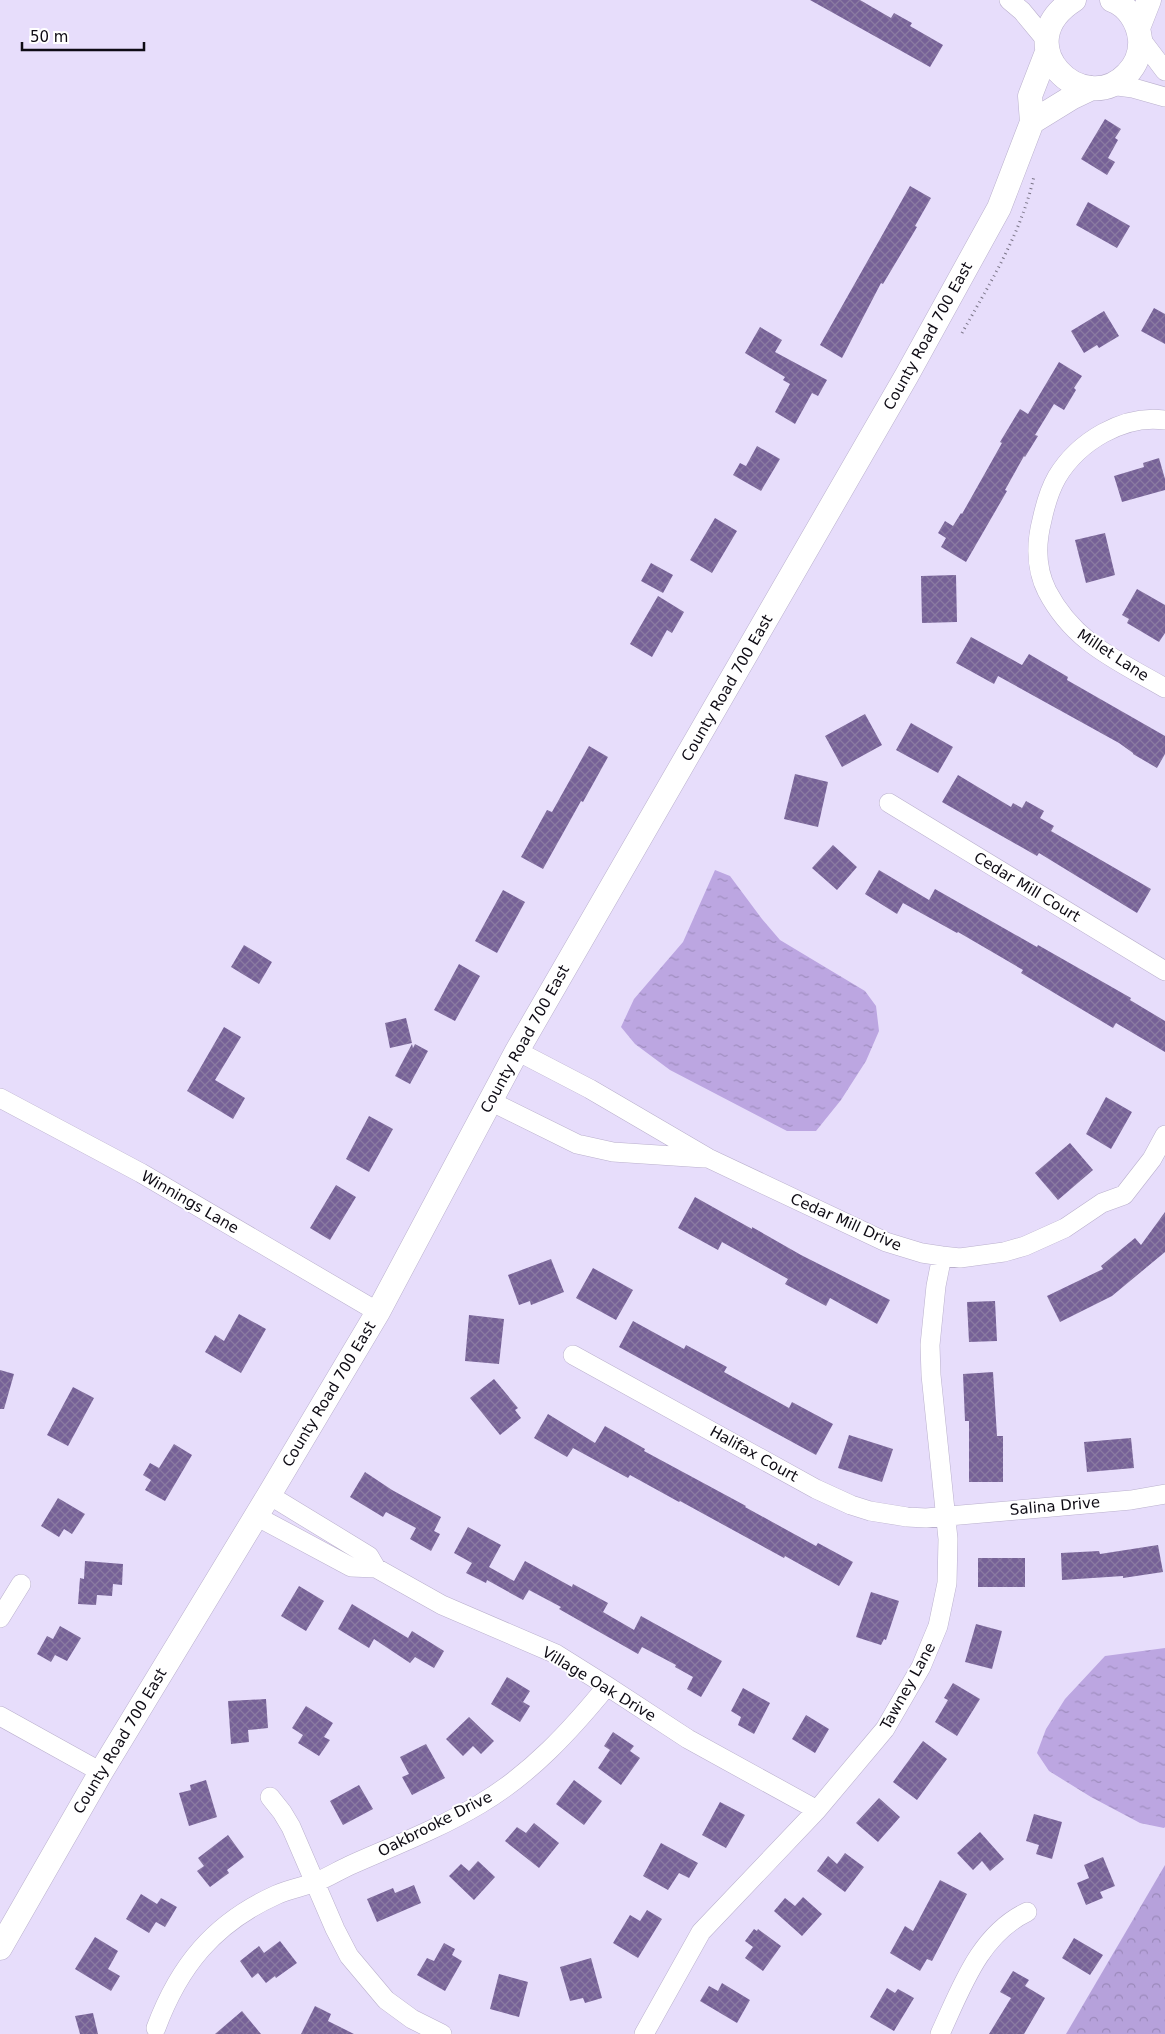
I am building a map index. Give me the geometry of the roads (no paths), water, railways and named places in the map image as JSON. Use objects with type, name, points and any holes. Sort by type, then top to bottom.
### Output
[{"type":"main road","name":"County Road 700 East","points":[[0,1948],[101,1772],[270,1495],[378,1312],[517,1050],[907,375],[999,208],[1032,122],[1030,96],[1056,15],[1074,0]]},
{"type":"main road","points":[[1112,0],[1127,10],[1139,33]]},
{"type":"main road","points":[[1032,122],[1071,98],[1126,75],[1135,63],[1139,50],[1139,33],[1149,0]]},
{"type":"main road","points":[[1046,46],[1054,66],[1063,76],[1074,84],[1101,87]]},
{"type":"street","points":[[1009,0],[1022,12],[1046,46]]},
{"type":"street","points":[[1139,33],[1165,71]]},
{"type":"street","points":[[1101,87],[1133,88],[1165,97]]},
{"type":"street","name":"Millet Lane","points":[[1165,420],[1140,420],[1120,425],[1101,434],[1084,446],[1069,460],[1057,478],[1048,496],[1038,533],[1038,554],[1046,589],[1058,610],[1073,629],[1104,653],[1165,688]]},
{"type":"street","name":"Cedar Mill Court","points":[[889,803],[1165,971]]},
{"type":"street","name":"Cedar Mill Drive","points":[[517,1050],[590,1089],[708,1158],[886,1242],[913,1251],[942,1256],[960,1258],[1004,1252],[1025,1246],[1065,1228],[1102,1203],[1124,1195],[1152,1159],[1165,1135]]},
{"type":"street","name":"Winnings Lane","points":[[0,1098],[141,1173],[378,1312]]},
{"type":"street","points":[[490,1101],[577,1144],[613,1152],[708,1158]]},
{"type":"street","name":"Tawney Lane","points":[[644,2034],[701,1932],[817,1810],[886,1729],[931,1647],[942,1612],[949,1554],[931,1375],[930,1345],[936,1286],[942,1256]]},
{"type":"street","name":"Halifax Court","points":[[573,1355],[834,1498],[851,1505],[888,1515],[907,1518],[946,1517]]},
{"type":"street","name":"Salina Drive","points":[[946,1517],[975,1512],[1131,1500],[1165,1494]]},
{"type":"street","name":"Village Oak Drive","points":[[270,1495],[369,1556],[376,1568]]},
{"type":"street","name":"Village Oak Drive","points":[[256,1516],[351,1567],[376,1568],[442,1605],[556,1654],[688,1739],[817,1810]]},
{"type":"street","points":[[0,1618],[20,1584]]},
{"type":"street","name":"Oakbrooke Drive","points":[[156,2028],[166,2001],[182,1973],[199,1949],[226,1925],[263,1902],[292,1888],[315,1882],[423,1834],[480,1804],[509,1785],[566,1734],[607,1686]]},
{"type":"street","points":[[0,1716],[101,1772]]},
{"type":"street","points":[[270,1797],[282,1812],[290,1827],[349,1956],[368,1981],[386,2000],[412,2019],[442,2034]]},
{"type":"street","points":[[940,2034],[954,2000],[977,1957],[1002,1930],[1018,1916],[1027,1912]]},
{"type":"water","points":[[715,870],[730,876],[780,940],[865,991],[876,1006],[879,1031],[866,1061],[841,1100],[816,1131],[787,1131],[670,1070],[635,1044],[621,1027],[634,999],[683,942]]},
{"type":"water","points":[[1165,1648],[1164,1828],[1140,1823],[1091,1797],[1049,1771],[1037,1753],[1046,1729],[1065,1699],[1105,1656]]}]
